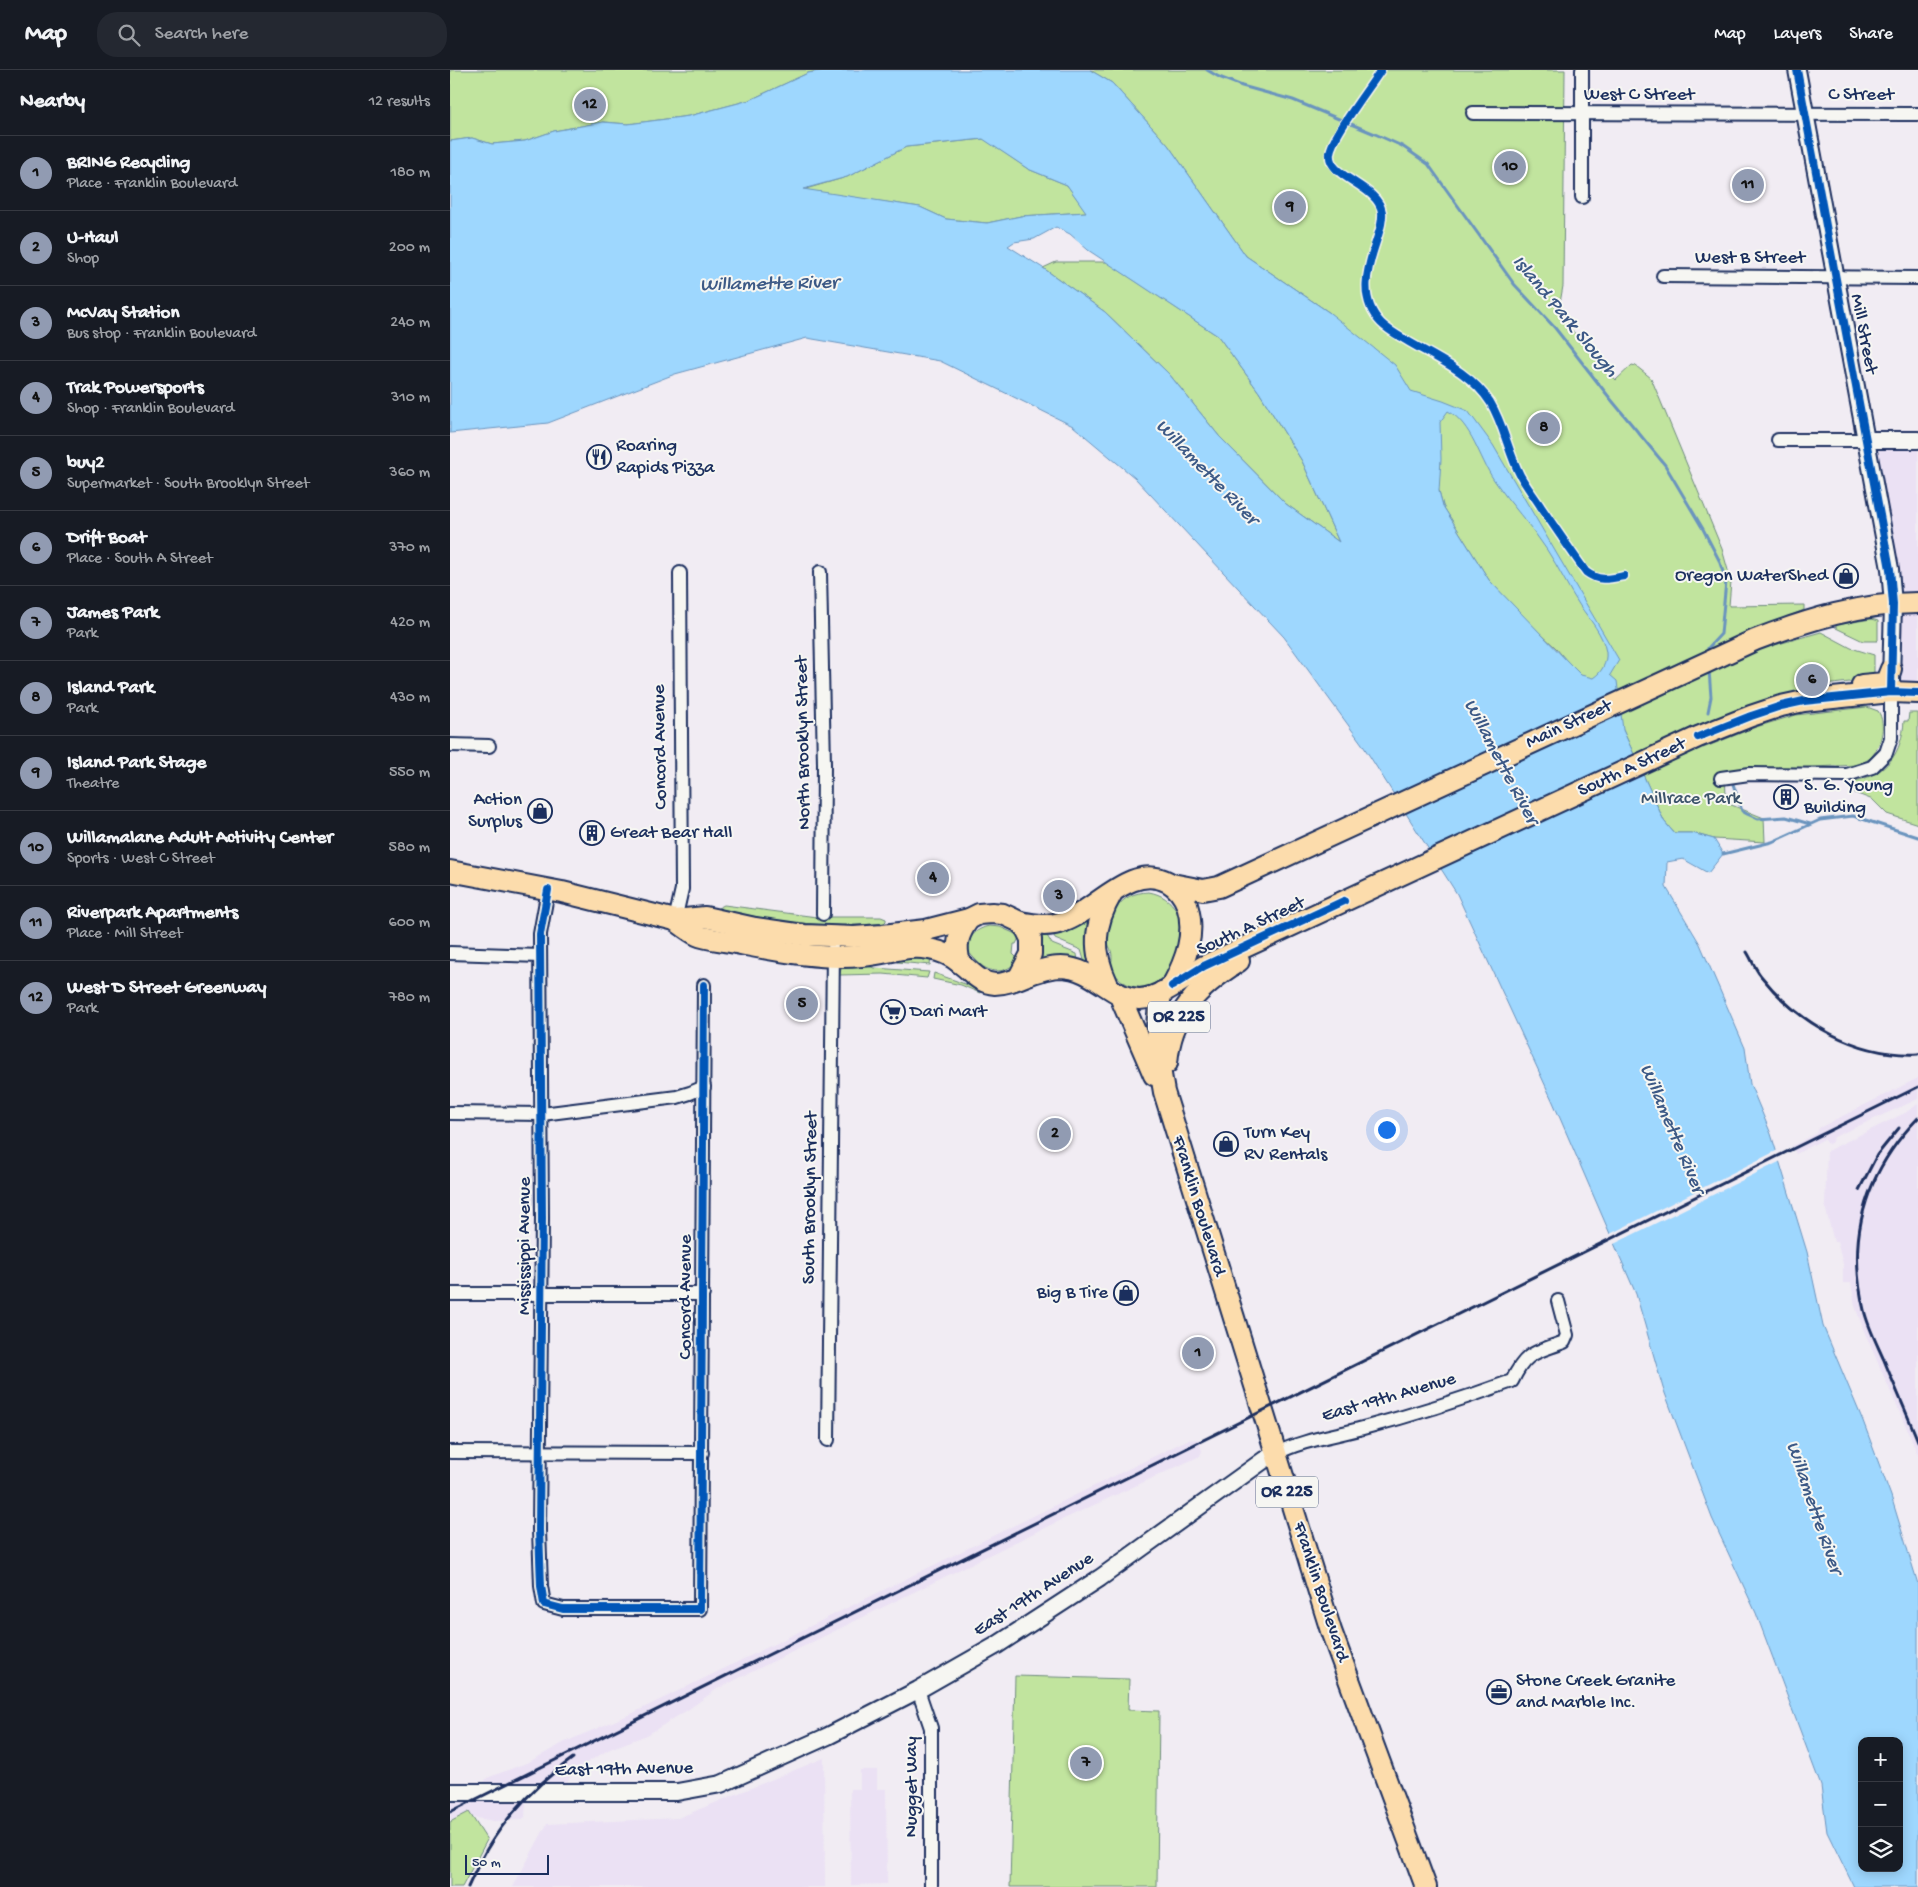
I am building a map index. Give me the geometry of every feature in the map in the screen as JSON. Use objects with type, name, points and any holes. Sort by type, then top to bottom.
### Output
[{"type":"main road","name":"Main Street","points":[[1172,884],[1205,890],[1220,887],[1755,640],[1791,626],[1823,617],[1893,604],[1918,603]]},
{"type":"main road","points":[[1750,716],[1775,704],[1810,693],[1833,688],[1884,683],[1891,669]]},
{"type":"main road","name":"South A Street","points":[[1167,989],[1204,966],[1344,900],[1698,737],[1750,716],[1804,701],[1891,692],[1918,693]]},
{"type":"main road","points":[[450,871],[548,890],[675,920],[706,917],[771,931],[834,936],[916,932],[968,919],[979,914],[992,913],[1008,916],[1020,922],[1041,925],[1065,921],[1080,914],[1128,882],[1142,877],[1157,878],[1172,884]]},
{"type":"main road","name":"Franklin Boulevard","points":[[1172,884],[1186,902],[1191,927],[1188,952],[1167,989],[1158,1011],[1157,1034],[1164,1092],[1331,1631],[1426,1887]]},
{"type":"main road","name":"Franklin Boulevard","points":[[1112,893],[1101,915],[1096,940],[1099,964],[1114,990],[1164,1092]]},
{"type":"main road","points":[[960,963],[958,940],[968,919]]},
{"type":"main road","points":[[675,920],[698,936],[765,948],[833,957],[863,956],[920,948],[943,953],[960,963],[975,977],[988,983],[1002,983],[1039,970],[1062,967],[1089,974],[1114,990],[1137,999],[1147,999],[1167,989]]},
{"type":"main road","points":[[1019,977],[1028,961],[1032,946],[1029,934],[1020,922]]},
{"type":"main road","name":"OR 225","points":[[1164,1092],[1172,1032],[1187,1006],[1202,988],[1222,972],[1292,926]]},
{"type":"street","points":[[1582,70],[1582,197]]},
{"type":"street","name":"Mill Street","points":[[1797,70],[1887,550],[1893,604],[1891,692]]},
{"type":"street","name":"West C Street","points":[[1473,112],[1805,114]]},
{"type":"street","name":"C Street","points":[[1805,114],[1918,114]]},
{"type":"street","name":"West B Street","points":[[1663,276],[1918,278]]},
{"type":"street","points":[[1778,440],[1918,440]]},
{"type":"street","name":"North Brooklyn Street","points":[[820,572],[824,764],[823,914]]},
{"type":"street","name":"Concord Avenue","points":[[675,920],[682,889],[680,573]]},
{"type":"street","points":[[1721,778],[1749,774],[1847,775],[1872,767],[1886,753],[1891,738],[1891,692]]},
{"type":"street","points":[[450,745],[489,746]]},
{"type":"street","name":"Mississippi Avenue","points":[[548,890],[540,934],[542,1114],[540,1576],[544,1604],[563,1609],[700,1609]]},
{"type":"street","name":"South Brooklyn Street","points":[[828,1440],[834,936]]},
{"type":"street","points":[[450,953],[540,956]]},
{"type":"street","name":"Concord Avenue","points":[[700,1609],[704,985]]},
{"type":"street","points":[[450,1113],[542,1114],[677,1097],[704,1087]]},
{"type":"street","points":[[450,1294],[703,1294]]},
{"type":"street","name":"East 19th Avenue","points":[[450,1792],[654,1793],[677,1792],[721,1784],[828,1736],[918,1690],[997,1645],[1100,1578],[1275,1454],[1291,1446],[1363,1428],[1512,1381],[1520,1364],[1531,1354],[1564,1342],[1567,1335],[1558,1301]]},
{"type":"street","points":[[450,1452],[702,1453]]},
{"type":"street","name":"Nugget Way","points":[[918,1690],[931,1728],[930,1887]]},
{"type":"shaded area","points":[[1866,440],[1918,440],[1918,693],[1891,692],[1892,619]]},
{"type":"shaded area","points":[[1918,1078],[1918,1099],[1834,1137],[1831,1143],[1828,1144],[1824,1139],[1796,1154],[1792,1146],[1817,1133],[1819,1128]]},
{"type":"shaded area","points":[[1918,1104],[1918,1454],[1864,1331],[1855,1306],[1851,1283],[1843,1283],[1843,1264],[1837,1242],[1834,1242],[1825,1206],[1827,1151],[1905,1113]]},
{"type":"shaded area","points":[[1198,1439],[1202,1451],[1200,1456],[1042,1529],[717,1689],[647,1735],[610,1749],[574,1770],[566,1784],[484,1784],[487,1778],[529,1762],[565,1742],[633,1713],[1187,1440]]},
{"type":"shaded area","points":[[824,1758],[825,1887],[513,1887],[547,1824],[678,1818]]},
{"type":"shaded area","points":[[860,1770],[877,1770],[877,1789],[886,1789],[887,1884],[851,1885],[850,1789],[860,1789]]},
{"type":"shaded area","points":[[520,1798],[526,1801],[525,1817],[521,1820],[494,1821],[465,1816],[450,1822],[450,1801]]},
{"type":"green space","points":[[450,70],[825,70],[808,73],[750,100],[689,116],[628,124],[603,122],[554,131],[525,141],[492,144],[472,138],[450,141]]},
{"type":"green space","name":"Millrace Park","points":[[1090,70],[1565,70],[1563,286],[1560,303],[1570,328],[1616,380],[1632,365],[1651,378],[1722,549],[1731,581],[1729,606],[1804,605],[1804,610],[1752,631],[1757,650],[1821,632],[1851,648],[1874,655],[1874,680],[1816,687],[1797,691],[1772,700],[1696,732],[1703,748],[1756,727],[1796,715],[1867,707],[1878,711],[1882,723],[1881,736],[1873,755],[1858,765],[1725,771],[1726,797],[1729,804],[1764,818],[1765,842],[1714,839],[1692,833],[1674,833],[1664,821],[1623,730],[1556,648],[1525,619],[1489,580],[1443,506],[1439,491],[1330,313],[1246,256],[1168,145],[1112,83]]},
{"type":"green space","points":[[984,139],[1028,169],[1067,185],[1087,212],[1021,216],[987,223],[946,219],[920,207],[802,190],[847,177],[906,147]]},
{"type":"green space","points":[[1056,262],[1107,262],[1218,336],[1259,392],[1302,461],[1339,542],[1286,504],[1219,436],[1169,374],[1105,312],[1043,268]]},
{"type":"green space","points":[[1871,619],[1878,621],[1877,641],[1863,641],[1836,628],[1836,625]]},
{"type":"green space","points":[[1909,713],[1918,713],[1918,824],[1887,814],[1873,800],[1855,793],[1855,781],[1876,773],[1891,760],[1900,743],[1904,721],[1908,721]]},
{"type":"green space","points":[[1149,892],[1167,900],[1178,914],[1181,931],[1179,949],[1172,966],[1160,980],[1146,987],[1129,985],[1118,978],[1110,967],[1112,953],[1105,940],[1110,922],[1123,901],[1138,893]]},
{"type":"green space","points":[[724,905],[817,917],[881,917],[886,919],[886,921],[884,923],[864,925],[800,923],[758,917],[718,908]]},
{"type":"green space","points":[[1092,916],[1090,965],[1085,963],[1081,950],[1055,939],[1053,933]]},
{"type":"green space","points":[[989,926],[1000,927],[1020,936],[1016,944],[1014,944],[1013,954],[1018,959],[1011,967],[1001,971],[986,968],[966,950],[973,934]]},
{"type":"green space","points":[[1046,934],[1052,944],[1077,954],[1078,961],[1036,962],[1036,935]]},
{"type":"green space","points":[[918,956],[931,958],[930,965],[897,962],[896,959]]},
{"type":"green space","points":[[853,963],[875,968],[929,972],[927,978],[883,974],[839,975],[842,967]]},
{"type":"green space","points":[[934,973],[982,990],[980,993],[961,985],[933,979]]},
{"type":"green space","points":[[1015,1676],[1129,1679],[1128,1710],[1159,1711],[1157,1887],[1010,1887]]},
{"type":"green space","points":[[469,1812],[487,1840],[462,1887],[450,1887],[450,1822]]},
{"type":"water","name":"Willamette River","points":[[825,70],[1090,70],[1112,83],[1168,145],[1246,256],[1330,313],[1395,365],[1411,391],[1468,411],[1493,445],[1619,660],[1610,675],[1617,681],[1623,730],[1664,821],[1674,833],[1692,833],[1714,839],[1723,854],[1708,873],[1683,859],[1667,862],[1666,887],[1700,944],[1745,1048],[1750,1084],[1771,1134],[1807,1252],[1823,1326],[1863,1421],[1891,1496],[1918,1584],[1918,1887],[1854,1887],[1827,1832],[1821,1786],[1756,1613],[1712,1518],[1663,1388],[1636,1294],[1553,1102],[1457,894],[1362,744],[1284,637],[1135,478],[1073,426],[940,361],[807,338],[675,374],[548,423],[450,433],[450,141],[472,138],[492,144],[525,141],[554,131],[603,122],[628,124],[689,116],[750,100],[808,73]],"holes":[[[983,139],[1028,169],[1067,185],[1086,212],[1021,216],[987,223],[946,219],[920,207],[803,189],[847,177],[906,147]],[[1056,227],[1070,234],[1088,250],[1218,336],[1259,392],[1302,461],[1339,542],[1286,504],[1219,436],[1169,374],[1105,312],[1043,268],[1008,246],[1014,242],[1034,239]],[[1448,411],[1463,424],[1494,480],[1541,541],[1580,606],[1599,633],[1606,652],[1606,660],[1599,673],[1593,678],[1581,675],[1489,580],[1443,506],[1439,491],[1441,459],[1440,422]]]},
{"type":"pier","points":[[1778,1150],[1781,1161],[1612,1245],[1608,1235]]},
{"type":"waterway","name":"Island Park Slough","points":[[1207,70],[1242,86],[1293,100],[1375,134],[1402,146],[1428,164],[1514,284],[1555,328],[1665,465],[1703,529],[1719,560],[1726,581],[1721,634],[1708,648],[1708,653]]},
{"type":"waterway","name":"Island Park Slough","points":[[1708,712],[1711,697],[1709,670]]},
{"type":"waterway","name":"Island Park Slough","points":[[1733,784],[1742,811],[1747,814],[1758,819],[1786,817],[1810,824]]},
{"type":"waterway","points":[[1723,854],[1772,842],[1820,820],[1853,816],[1918,837]]},
{"type":"railway","points":[[1747,952],[1759,973],[1776,993],[1811,1022],[1830,1034],[1873,1050],[1918,1054]]},
{"type":"railway","points":[[450,1812],[1918,1087]]},
{"type":"railway","points":[[1918,1118],[1900,1139],[1873,1183],[1864,1207],[1859,1231],[1857,1257],[1864,1310],[1918,1441]]},
{"type":"railway","points":[[1859,1190],[1877,1155],[1899,1128]]},
{"type":"railway","points":[[468,1887],[487,1849],[505,1823],[548,1777],[573,1758]]},
{"type":"cycle path","points":[[1381,70],[1337,135],[1330,153],[1331,161],[1336,169],[1372,195],[1382,212],[1381,224],[1366,284],[1369,304],[1381,323],[1391,331],[1464,375],[1482,392],[1495,411],[1522,479],[1586,572],[1595,577],[1609,579],[1624,576]]},
{"type":"cycle path","points":[[1797,70],[1890,569],[1893,604],[1891,692]]},
{"type":"cycle path","points":[[1698,737],[1751,716],[1804,701],[1891,692],[1918,693]]},
{"type":"cycle path","points":[[548,890],[540,934],[542,1218],[539,1530],[541,1586],[544,1604],[563,1609],[700,1609],[704,985]]},
{"type":"cycle path","points":[[1172,986],[1204,966],[1344,901]]},
{"type":"place","name":"West D Street Greenway","points":[[590,105]]},
{"type":"place","name":"Willamalane Adult Activity Center","points":[[1510,167]]},
{"type":"place","name":"Riverpark Apartments","points":[[1748,185]]},
{"type":"place","name":"Island Park Stage","points":[[1290,207]]},
{"type":"place","name":"Island Park","points":[[1544,428]]},
{"type":"place","name":"Roaring Rapids Pizza","points":[[599,457]]},
{"type":"place","name":"Oregon WaterShed","points":[[1846,576]]},
{"type":"place","name":"Drift Boat","points":[[1812,680]]},
{"type":"place","name":"S. G. Young Building","points":[[1786,797]]},
{"type":"place","name":"Action Surplus","points":[[540,811]]},
{"type":"place","name":"Great Bear Hall","points":[[592,833]]},
{"type":"place","name":"Trak Powersports","points":[[933,878]]},
{"type":"place","name":"McVay Station","points":[[1059,896]]},
{"type":"place","name":"buy2","points":[[802,1004]]},
{"type":"place","name":"Dari Mart","points":[[893,1012]]},
{"type":"place","name":"U-Haul","points":[[1055,1134]]},
{"type":"place","name":"Turn Key RV Rentals","points":[[1226,1144]]},
{"type":"place","name":"Big B Tire","points":[[1126,1293]]},
{"type":"place","name":"BRING Recycling","points":[[1198,1353]]},
{"type":"place","name":"Stone Creek Granite and Marble Inc.","points":[[1499,1692]]},
{"type":"place","name":"James Park","points":[[1086,1763]]}]
